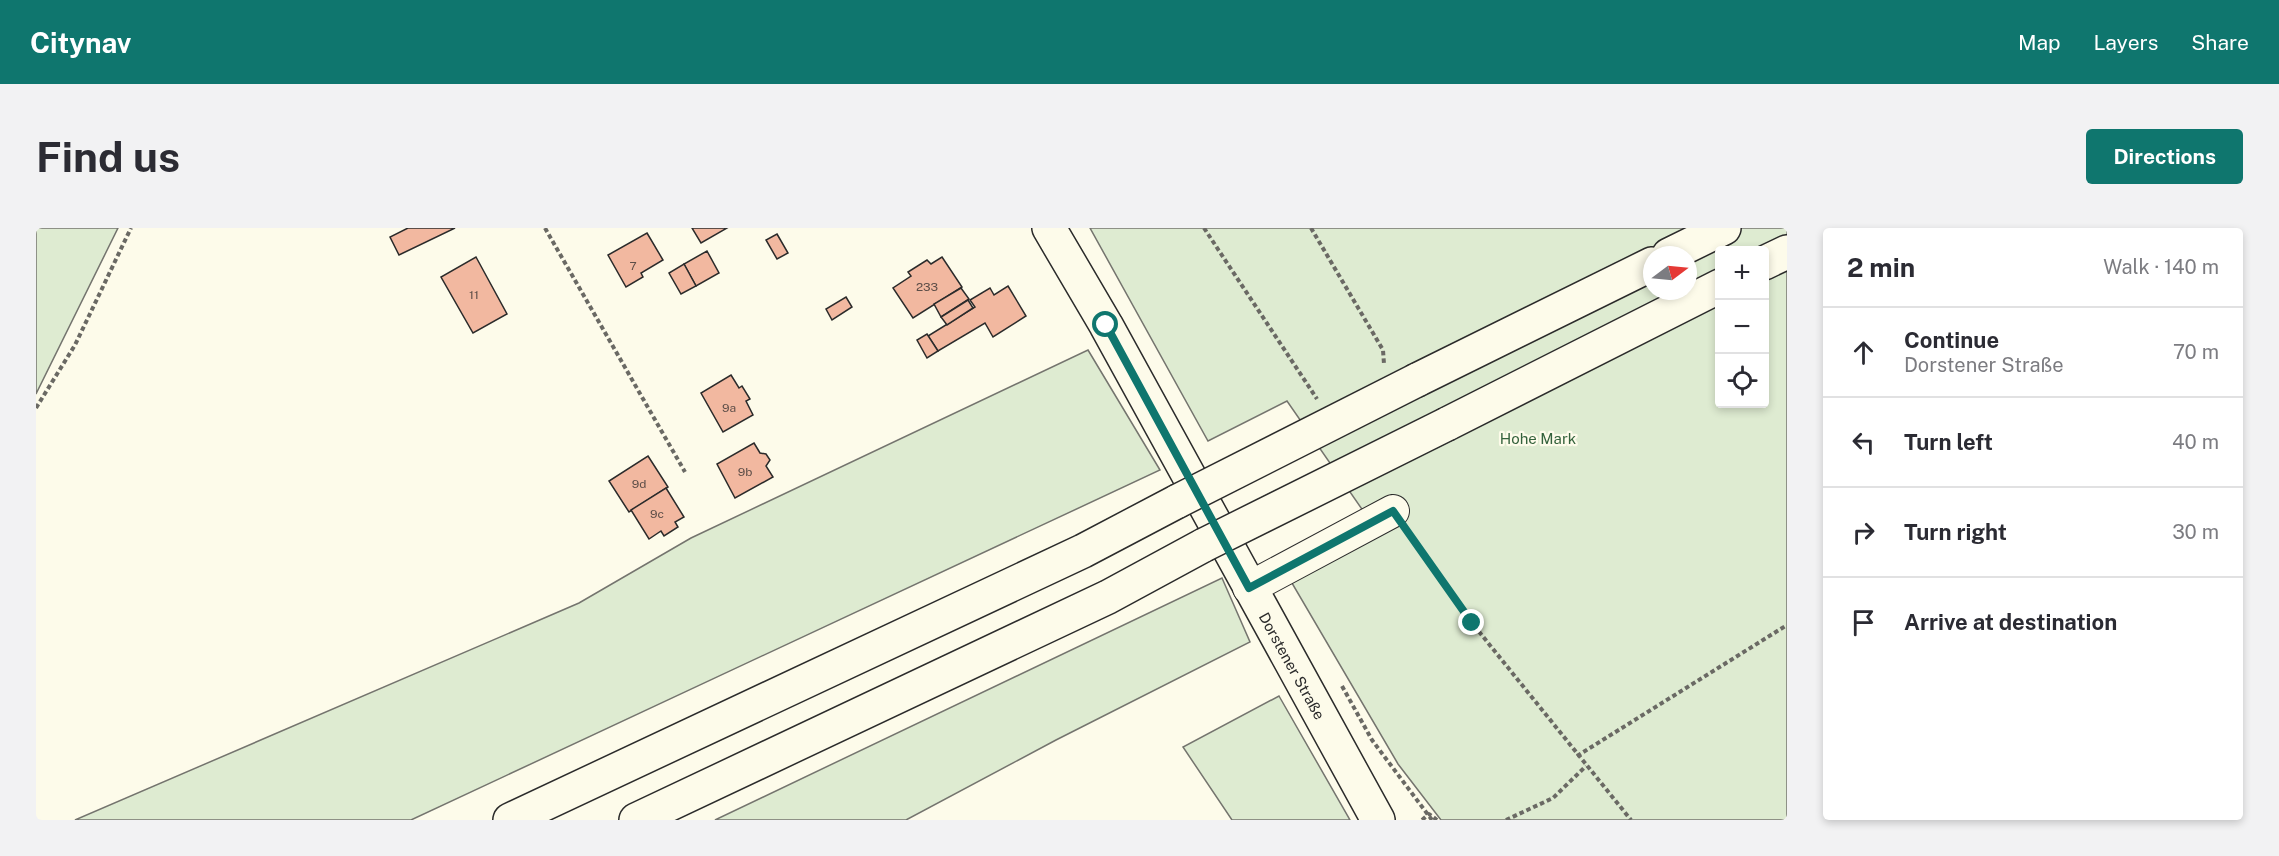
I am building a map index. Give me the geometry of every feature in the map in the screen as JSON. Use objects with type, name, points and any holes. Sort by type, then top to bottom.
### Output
[{"type":"main road","name":"Dorstener Straße","points":[[1049,228],[1106,325],[1378,820]]},
{"type":"main road","points":[[1687,246],[1724,228]]},
{"type":"main road","points":[[1769,261],[1787,252]]},
{"type":"main road","points":[[510,820],[1083,551],[1178,501],[1643,268]]},
{"type":"main road","points":[[636,820],[1108,597],[1204,545],[1715,288]]},
{"type":"lane","points":[[1249,588],[1393,511]]},
{"type":"path","points":[[36,408],[75,345],[131,228]]},
{"type":"path","points":[[545,228],[685,472]]},
{"type":"path","points":[[1204,228],[1303,379]]},
{"type":"path","points":[[1311,228],[1383,350],[1385,373]]},
{"type":"path","points":[[1393,511],[1472,623],[1577,756],[1631,820]]},
{"type":"path","points":[[1577,756],[1787,625]]},
{"type":"path","points":[[1506,820],[1553,798],[1586,766]]},
{"type":"path","points":[[1422,820],[1429,814],[1437,820]]},
{"type":"green space","points":[[36,228],[118,228],[36,394]]},
{"type":"green space","name":"Hohe Mark","points":[[1090,228],[1787,228],[1787,820],[1441,820],[1398,764],[1289,578],[1375,528],[1287,401],[1208,441]]},
{"type":"green space","points":[[1088,350],[1160,470],[411,820],[75,820],[579,603],[691,538]]},
{"type":"green space","points":[[1222,578],[1250,642],[1056,740],[906,820],[715,820]]},
{"type":"green space","points":[[1279,696],[1350,820],[1232,820],[1183,747]]},
{"type":"building","points":[[408,228],[455,228],[399,255],[390,237]]},
{"type":"building","points":[[692,228],[727,228],[701,243]]},
{"type":"building","points":[[647,233],[663,260],[641,273],[643,277],[626,287],[608,255]]},
{"type":"building","points":[[777,234],[788,253],[777,259],[766,240]]},
{"type":"building","points":[[707,251],[719,273],[696,286],[684,264]]},
{"type":"building","points":[[476,257],[507,314],[473,333],[441,277]]},
{"type":"building","points":[[942,257],[962,287],[913,318],[893,288],[911,276],[908,272],[927,260],[931,264]]},
{"type":"building","points":[[684,264],[696,286],[681,294],[669,273]]},
{"type":"building","points":[[1008,286],[1026,316],[993,337],[985,323],[938,351],[928,336],[975,307],[970,300],[990,288],[994,295]]},
{"type":"building","points":[[961,288],[969,299],[941,317],[934,304]]},
{"type":"building","points":[[846,297],[852,307],[832,320],[826,309]]},
{"type":"building","points":[[968,300],[973,308],[947,325],[941,317]]},
{"type":"building","points":[[927,334],[938,351],[927,358],[917,340]]},
{"type":"building","points":[[731,375],[750,399],[746,401],[753,415],[723,432],[701,393]]},
{"type":"building","points":[[754,443],[760,453],[766,454],[770,460],[766,466],[773,477],[735,498],[717,464]]},
{"type":"building","points":[[648,456],[668,487],[629,512],[609,481]]},
{"type":"building","points":[[666,488],[684,517],[675,522],[678,527],[664,536],[661,531],[649,539],[631,510]]},
{"type":"route","points":[[1106,325],[1249,588],[1393,511],[1472,623]]}]
